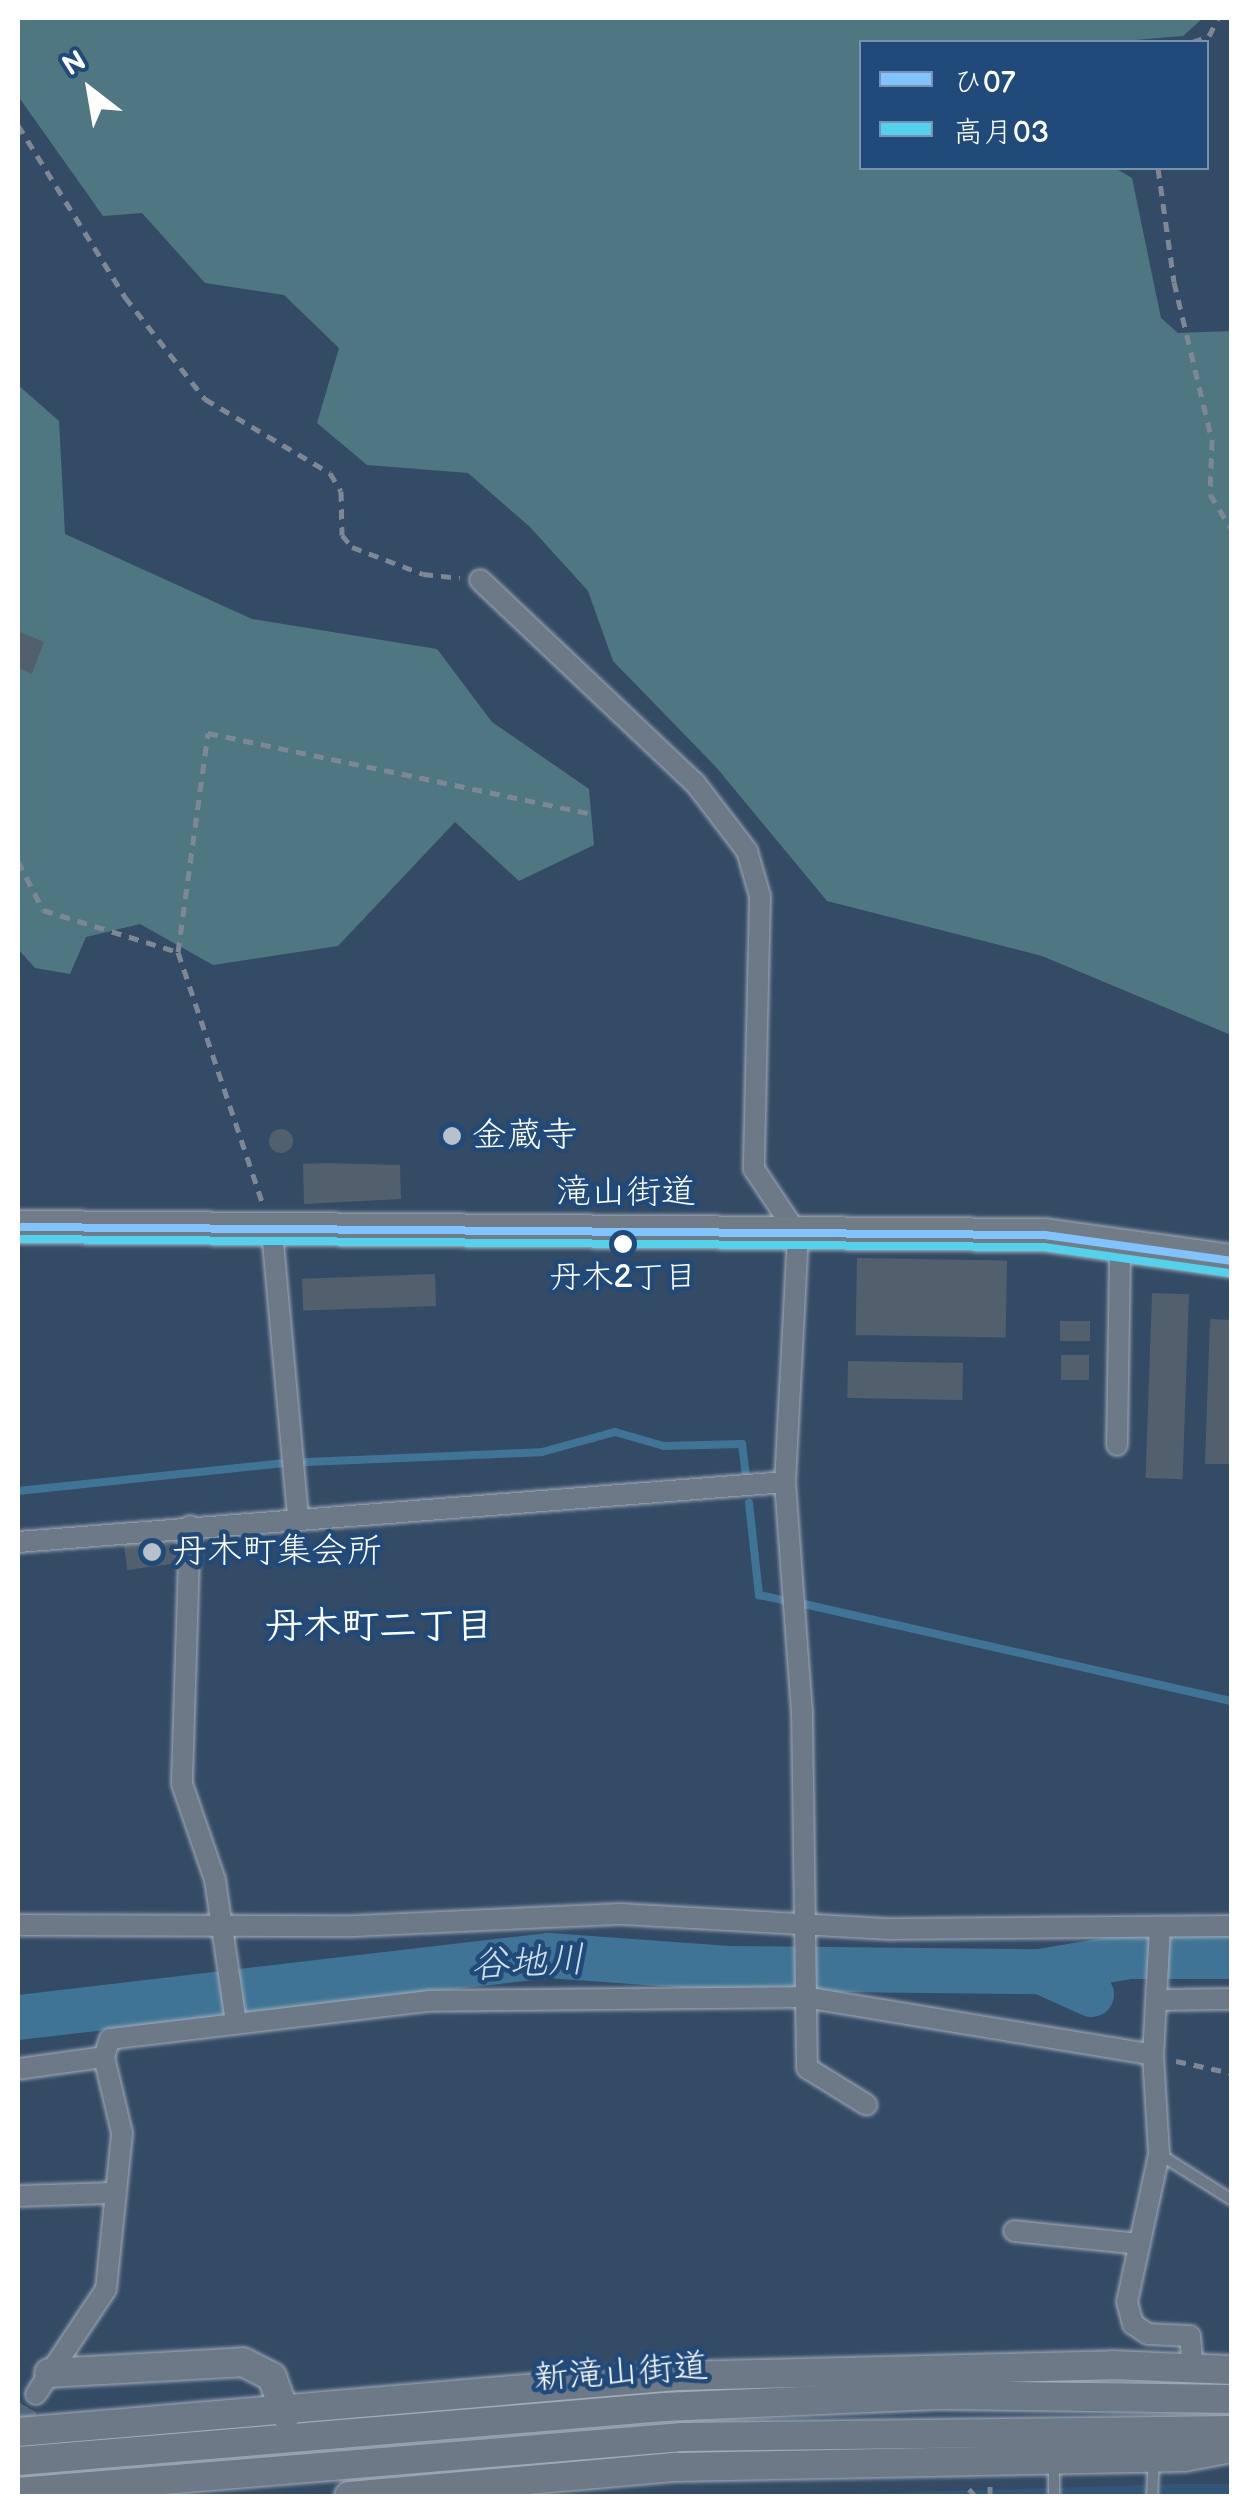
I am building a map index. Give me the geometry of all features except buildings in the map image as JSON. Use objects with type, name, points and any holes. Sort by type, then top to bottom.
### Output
[{"type":"highway","name":"滝山街道","points":[[18,1227],[1045,1235],[1232,1261]]},
{"type":"main road","points":[[42,2383],[243,2362],[272,2376],[286,2415]]},
{"type":"main road","points":[[18,2432],[286,2415],[677,2376],[1232,2370]]},
{"type":"main road","name":"新滝山街道","points":[[18,2461],[701,2405],[943,2396],[1232,2400]]},
{"type":"main road","name":"新滝山街道","points":[[18,2492],[683,2437],[945,2428],[1232,2430]]},
{"type":"main road","points":[[348,2496],[676,2467],[1054,2456],[1154,2457],[1232,2448]]},
{"type":"street","points":[[480,580],[695,783],[748,851],[760,896],[754,1170],[798,1235],[785,1482],[802,1711],[807,2068],[867,2105]]},
{"type":"street","points":[[272,1230],[298,1516]]},
{"type":"street","points":[[1118,1445],[1120,1245]]},
{"type":"street","points":[[18,1542],[298,1516],[785,1482]]},
{"type":"street","points":[[190,1526],[182,1784],[223,1926],[235,2015]]},
{"type":"street","points":[[18,1925],[223,1926],[620,1914],[806,1932],[1160,1931],[1232,1926]]},
{"type":"street","points":[[1160,1931],[1153,2055],[1159,2154],[1128,2302],[1133,2324],[1148,2334],[1190,2336],[1193,2369]]},
{"type":"street","points":[[1158,1992],[1232,1999]]},
{"type":"street","points":[[42,2383],[106,2289],[110,2193],[122,2133],[104,2057],[110,2039],[235,2015],[430,2001],[805,1993],[1153,2055]]},
{"type":"street","points":[[18,2069],[104,2057]]},
{"type":"street","points":[[18,2196],[110,2193]]},
{"type":"street","points":[[1014,2231],[1139,2244]]},
{"type":"lane","points":[[1159,2154],[1232,2200]]},
{"type":"lane","points":[[1054,2456],[1054,2496]]},
{"type":"lane","points":[[1152,2496],[1154,2457]]},
{"type":"path","points":[[1198,40],[1209,36],[1218,18]]},
{"type":"path","points":[[18,125],[125,297],[204,399],[248,432],[330,473],[340,490],[342,535],[352,547],[422,574],[480,580]]},
{"type":"path","points":[[1158,170],[1174,282],[1212,440],[1210,494],[1232,530]]},
{"type":"path","points":[[272,1230],[178,952],[208,732],[592,814]]},
{"type":"path","points":[[18,860],[43,910],[178,952]]},
{"type":"path","points":[[1153,2055],[1232,2073]]},
{"type":"shaded area","points":[[1232,2484],[1231,2496],[789,2496]]},
{"type":"green space","points":[[18,18],[1203,18],[1183,36],[1135,40],[859,40],[859,170],[1118,170],[1132,178],[1161,318],[1178,333],[1231,331],[1231,1035],[1042,956],[827,901],[716,767],[613,661],[588,591],[530,527],[468,473],[367,465],[317,423],[339,348],[284,295],[205,283],[142,213],[103,216],[18,96]]},
{"type":"green space","points":[[18,385],[59,421],[65,534],[252,619],[437,649],[492,722],[589,789],[594,845],[519,881],[455,822],[338,946],[213,965],[140,924],[86,937],[70,974],[35,968],[18,949]]},
{"type":"waterway","points":[[307,1462],[542,1452],[615,1432],[664,1446],[742,1444],[746,1479]]},
{"type":"waterway","points":[[18,1491],[285,1463]]},
{"type":"waterway","points":[[749,1503],[759,1595],[791,1602]]},
{"type":"waterway","points":[[804,1604],[1232,1701]]},
{"type":"waterway","name":"谷地川","points":[[18,2017],[548,1955],[728,1968],[1040,1971],[1091,1994]]},
{"type":"waterway","name":"谷地川","points":[[1040,1971],[1129,1956],[1232,1956]]},
{"type":"tunnel","points":[[18,2425],[36,2394]]},
{"type":"transit line","name":"ひ07","points":[[18,1227],[1045,1235],[1232,1261]]},
{"type":"transit line","name":"高月03","points":[[18,1239],[1044,1247],[1230,1273]]},
{"type":"place","name":"金蔵寺","points":[[452,1136]]},
{"type":"place","name":"丹木2丁目","points":[[623,1244]]},
{"type":"place","name":"丹木町集会所","points":[[152,1552]]},
{"type":"district","name":"丹木町二丁目","points":[[379,1627]]}]
